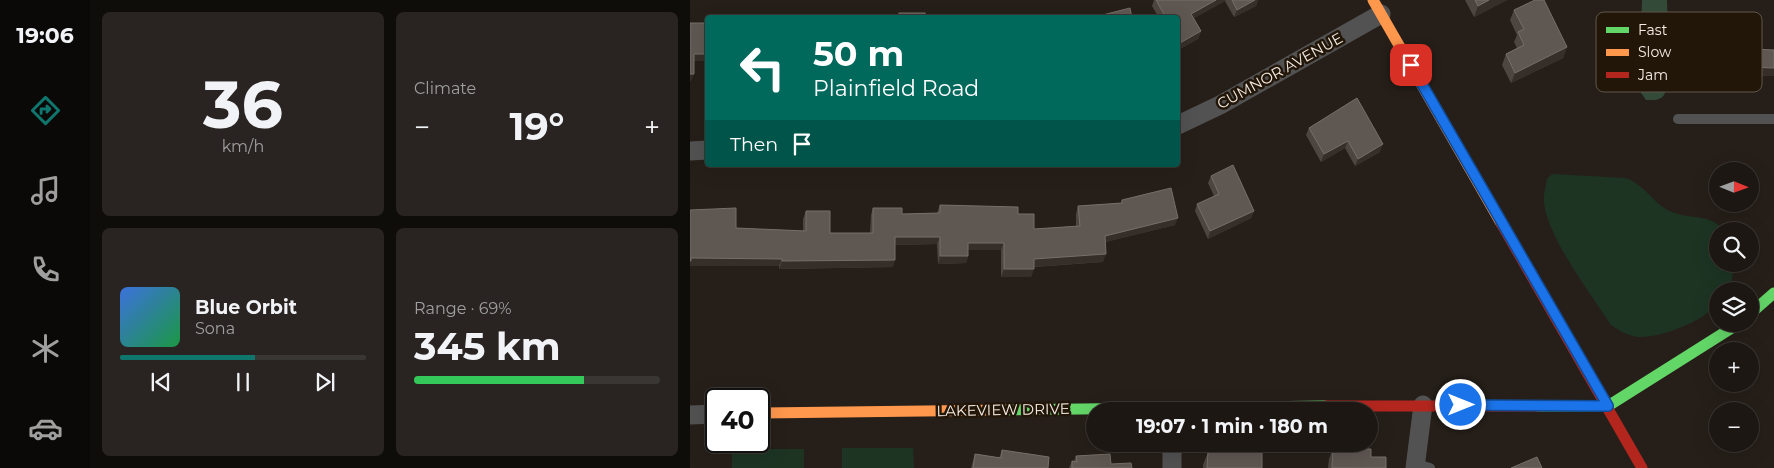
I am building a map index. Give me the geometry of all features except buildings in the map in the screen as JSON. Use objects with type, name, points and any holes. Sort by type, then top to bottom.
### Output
[{"type":"street","name":"CUMNOR AVENUE","points":[[1180,124],[1220,105],[1377,7]]},
{"type":"street","points":[[1377,7],[1642,468]]},
{"type":"street","points":[[690,151],[705,150]]},
{"type":"street","points":[[1759,306],[1774,293]]},
{"type":"street","points":[[1608,406],[1725,332]]},
{"type":"street","points":[[1420,466],[1423,405]]},
{"type":"street","name":"LAKEVIEW DRIVE","points":[[1378,406],[1608,406]]},
{"type":"street","name":"LAKEVIEW DRIVE","points":[[770,413],[1086,410]]},
{"type":"street","points":[[690,415],[705,414]]},
{"type":"street","points":[[1172,452],[1172,468]]},
{"type":"lane","points":[[1678,119],[1774,119]]},
{"type":"green space","points":[[1642,0],[1667,0],[1667,12],[1642,12]]},
{"type":"green space","points":[[1640,92],[1665,92],[1664,95],[1656,100],[1646,100]]},
{"type":"green space","points":[[1552,174],[1625,178],[1639,185],[1655,201],[1668,210],[1713,222],[1709,222],[1709,272],[1733,272],[1732,282],[1709,282],[1709,312],[1682,327],[1648,337],[1639,337],[1621,331],[1611,325],[1571,265],[1553,232],[1547,216],[1544,199],[1547,179]]},
{"type":"green space","points":[[842,448],[913,448],[914,468],[842,468]]},
{"type":"green space","points":[[770,449],[804,449],[804,468],[732,468],[732,453],[770,453]]},
{"type":"traffic: fast","points":[[1759,306],[1774,293]]},
{"type":"traffic: fast","points":[[1538,406],[1608,406],[1725,332]]},
{"type":"traffic: fast","points":[[1005,410],[1086,409]]},
{"type":"traffic: slow","points":[[1373,0],[1501,223]]},
{"type":"traffic: slow","points":[[770,413],[1005,410]]},
{"type":"traffic: jam","points":[[1501,223],[1642,468]]},
{"type":"traffic: jam","points":[[1378,406],[1538,406]]},
{"type":"route","points":[[1411,65],[1608,406],[1461,405]]}]
